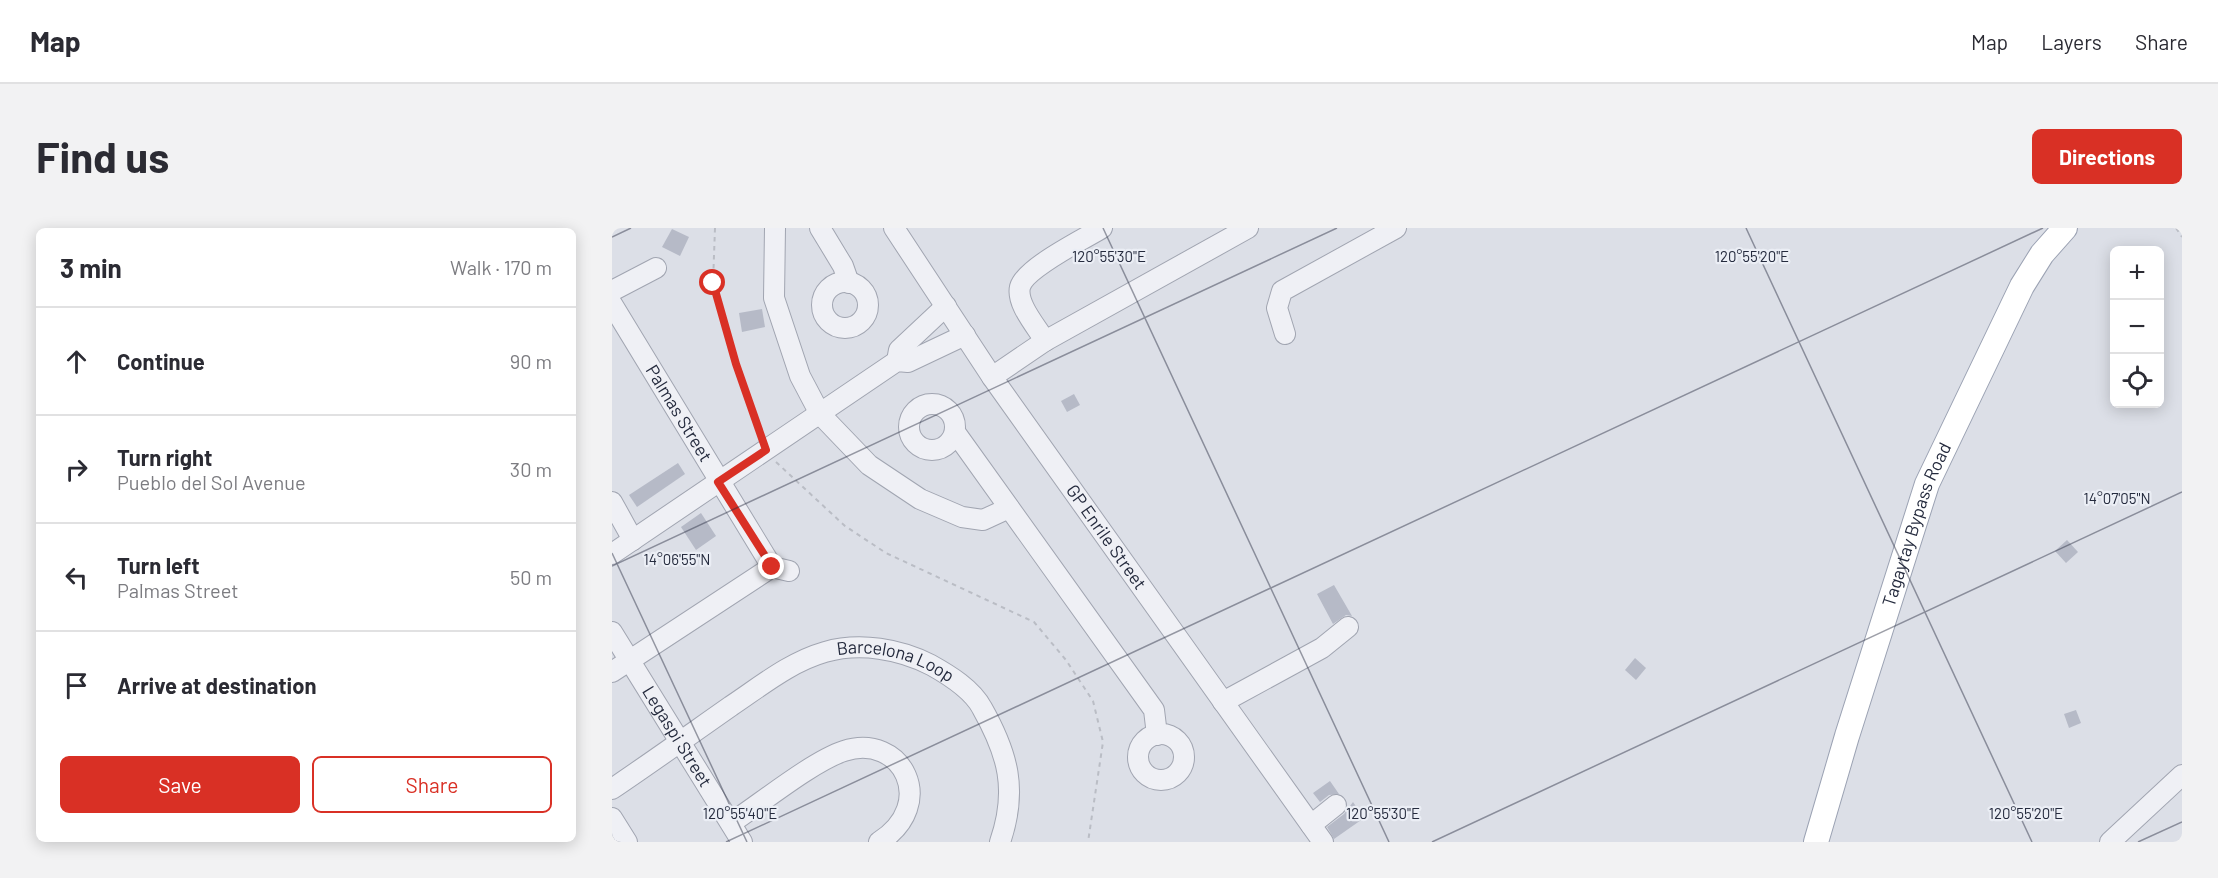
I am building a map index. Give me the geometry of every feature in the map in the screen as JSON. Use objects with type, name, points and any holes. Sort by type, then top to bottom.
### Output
[{"type":"main road","name":"Tagaytay Bypass Road","points":[[1816,842],[1927,484],[2022,286],[2042,254],[2065,228]]},
{"type":"street","points":[[775,228],[774,298],[800,376],[820,414],[869,465],[920,499],[962,517],[984,520],[1009,508]]},
{"type":"street","points":[[820,228],[843,266],[849,283]]},
{"type":"street","name":"GP Enrile Street","points":[[894,228],[992,377],[1323,842]]},
{"type":"street","points":[[1045,341],[1023,305],[1020,288],[1026,275],[1102,228]]},
{"type":"street","points":[[992,377],[1045,341],[1248,228]]},
{"type":"street","points":[[1285,334],[1277,308],[1281,291],[1392,229]]},
{"type":"street","points":[[612,291],[656,268]]},
{"type":"street","name":"Palmas Street","points":[[612,304],[718,482],[781,569],[630,660]]},
{"type":"street","points":[[897,361],[899,350],[946,306]]},
{"type":"street","points":[[612,554],[897,361],[908,362],[965,335]]},
{"type":"street","points":[[954,432],[1154,710],[1157,735]]},
{"type":"street","points":[[612,502],[633,540]]},
{"type":"street","points":[[1223,702],[1322,648],[1348,627]]},
{"type":"street","name":"Legaspi Street","points":[[612,632],[742,842]]},
{"type":"street","name":"Barcelona Loop","points":[[612,789],[786,668],[826,651],[868,647],[911,654],[952,676],[980,705],[1002,746],[1010,780],[1008,820],[1000,842]]},
{"type":"street","points":[[612,672],[630,660]]},
{"type":"street","points":[[731,823],[820,764],[844,751],[866,748],[888,755],[901,767],[909,783],[911,799],[907,816],[894,833],[879,842]]},
{"type":"street","points":[[2110,842],[2182,775]]},
{"type":"street","points":[[1311,825],[1336,805]]},
{"type":"street","points":[[612,818],[627,842]]},
{"type":"path","points":[[715,228],[713,283],[736,364],[766,450],[845,526],[886,553],[1034,622],[1066,660],[1093,701],[1103,742],[1088,842]]},
{"type":"path","points":[[2176,228],[2182,237]]},
{"type":"building","points":[[672,229],[689,237],[680,256],[662,247]]},
{"type":"building","points":[[762,309],[765,327],[742,332],[739,313]]},
{"type":"building","points":[[1074,394],[1080,405],[1067,412],[1061,401]]},
{"type":"building","points":[[678,463],[685,474],[637,507],[629,495]]},
{"type":"building","points":[[701,513],[716,536],[696,550],[681,527]]},
{"type":"building","points":[[2067,540],[2078,552],[2066,563],[2055,551]]},
{"type":"building","points":[[1334,585],[1352,616],[1346,615],[1333,624],[1317,594]]},
{"type":"building","points":[[1635,658],[1646,668],[1636,680],[1625,670]]},
{"type":"building","points":[[2076,710],[2081,723],[2069,728],[2064,714]]},
{"type":"building","points":[[1330,781],[1339,794],[1329,795],[1320,802],[1313,793]]},
{"type":"building","points":[[1353,802],[1364,818],[1334,839],[1327,827],[1344,814]]},
{"type":"route","points":[[713,283],[736,364],[766,450],[718,482],[772,567]]}]
